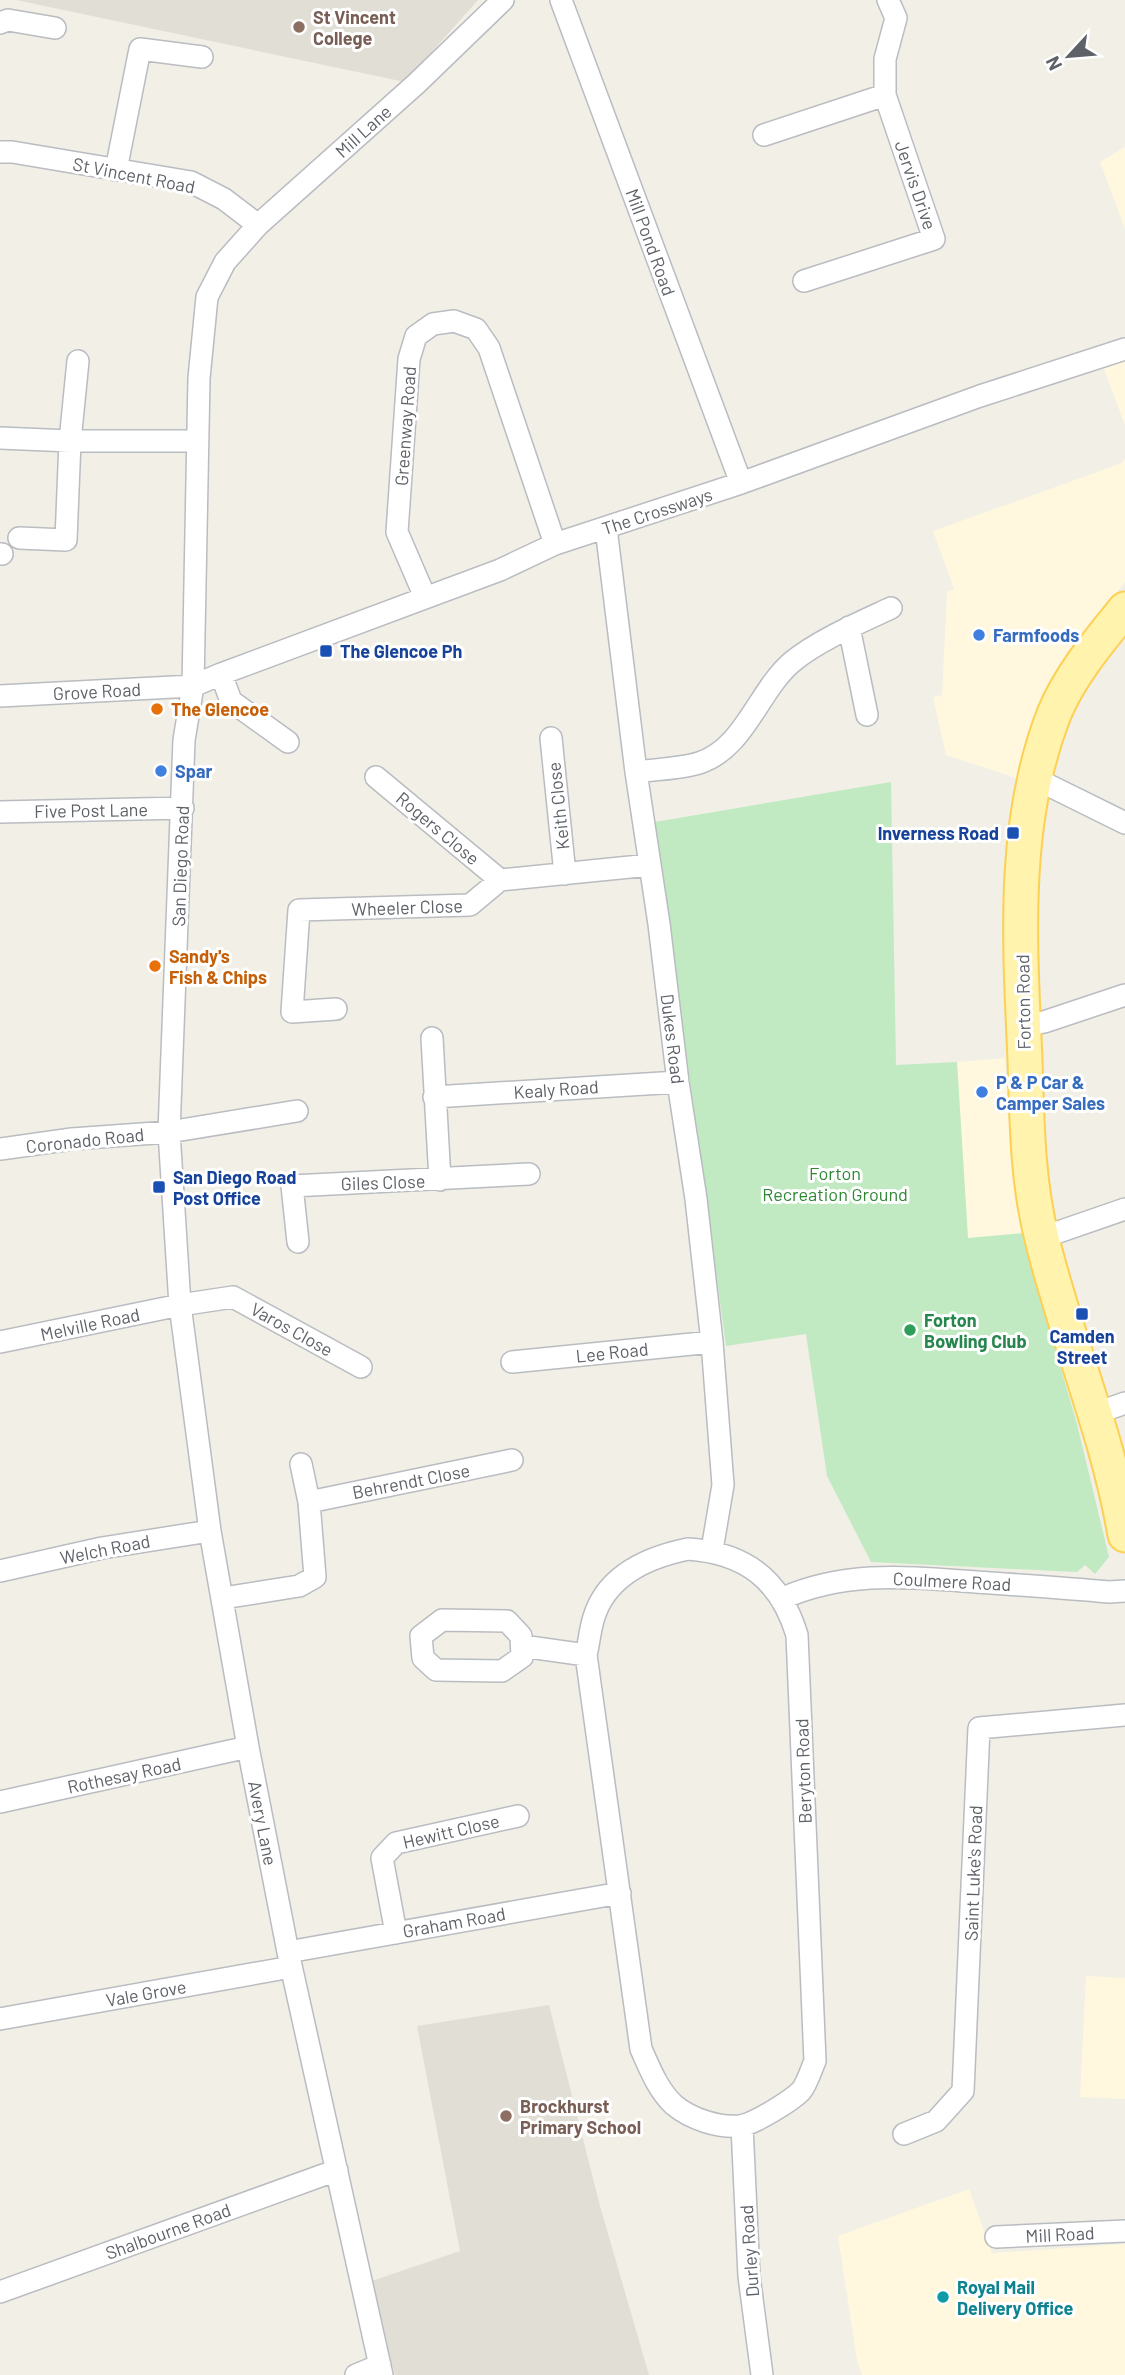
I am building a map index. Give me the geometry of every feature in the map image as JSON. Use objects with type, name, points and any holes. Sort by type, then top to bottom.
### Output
[{"type":"main road","name":"Forton Road","points":[[1119,629],[1063,696],[1052,721],[1034,778],[1021,883],[1023,1026],[1029,1161],[1041,1238],[1119,1501],[1125,1535]]},
{"type":"street","name":"Mill Lane","points":[[225,262],[258,225],[416,84],[503,0]]},
{"type":"street","name":"Mill Pond Road","points":[[561,0],[741,483]]},
{"type":"street","name":"Jervis Drive","points":[[804,281],[934,239],[885,95],[885,59],[896,18],[888,0]]},
{"type":"street","points":[[0,23],[8,20],[55,28]]},
{"type":"street","points":[[116,170],[140,49],[202,57]]},
{"type":"street","points":[[764,135],[885,95]]},
{"type":"street","name":"St Vincent Road","points":[[0,152],[191,182],[224,199],[258,225]]},
{"type":"street","name":"San Diego Road","points":[[179,1265],[169,1132],[184,740],[193,686],[199,378],[206,298],[225,262]]},
{"type":"street","name":"Greenway Road","points":[[425,597],[397,532],[409,359],[416,336],[433,324],[454,321],[476,329],[489,348],[555,544]]},
{"type":"street","name":"The Crossways","points":[[193,686],[500,570],[555,544],[741,483],[980,396],[1125,349]]},
{"type":"street","points":[[19,537],[66,540],[71,441],[79,361]]},
{"type":"street","points":[[0,438],[197,441]]},
{"type":"street","name":"Dukes Road","points":[[606,528],[636,772],[696,1199],[712,1342],[723,1485],[712,1550]]},
{"type":"street","points":[[636,772],[699,763],[722,752],[740,733],[772,682],[794,660],[849,627],[891,608]]},
{"type":"street","points":[[849,627],[867,715]]},
{"type":"street","points":[[221,674],[232,701],[288,743]]},
{"type":"street","name":"Grove Road","points":[[0,695],[193,686]]},
{"type":"street","name":"Keith Close","points":[[551,738],[565,874]]},
{"type":"street","name":"Rogers Close","points":[[376,777],[500,880]]},
{"type":"street","points":[[1034,778],[1125,823]]},
{"type":"street","name":"Five Post Lane","points":[[0,812],[183,808]]},
{"type":"street","points":[[500,880],[650,864]]},
{"type":"street","name":"Wheeler Close","points":[[336,1009],[292,1012],[299,911],[470,905],[500,880]]},
{"type":"street","points":[[1023,1026],[1044,1022],[1125,995]]},
{"type":"street","points":[[432,1038],[440,1180]]},
{"type":"street","name":"Kealy Road","points":[[434,1097],[678,1082]]},
{"type":"street","name":"Coronado Road","points":[[0,1149],[72,1139],[169,1132],[297,1111]]},
{"type":"street","name":"Giles Close","points":[[298,1242],[292,1186],[529,1174]]},
{"type":"street","points":[[1041,1238],[1125,1209]]},
{"type":"street","name":"Avery Lane","points":[[179,1265],[180,1305],[210,1531],[248,1747],[290,1959],[381,2370]]},
{"type":"street","name":"Varos Close","points":[[180,1305],[233,1297],[361,1367]]},
{"type":"street","name":"Melville Road","points":[[0,1342],[180,1305]]},
{"type":"street","name":"Lee Road","points":[[512,1362],[712,1342]]},
{"type":"street","points":[[1094,1414],[1125,1403]]},
{"type":"street","name":"Behrendt Close","points":[[309,1502],[512,1460]]},
{"type":"street","points":[[223,1598],[299,1586],[315,1577],[309,1502],[301,1464]]},
{"type":"street","name":"Welch Road","points":[[0,1571],[103,1548],[210,1531]]},
{"type":"street","name":"Beryton Road","points":[[688,1549],[712,1550],[753,1567],[768,1580],[792,1616],[797,1635],[814,2061],[803,2089],[778,2108],[742,2126],[720,2125],[700,2120],[675,2105],[658,2085],[641,2049],[586,1655],[594,1615],[612,1585],[637,1566],[664,1554],[688,1549]]},
{"type":"street","name":"Coulmere Road","points":[[781,1599],[808,1587],[835,1581],[893,1576],[1125,1591]]},
{"type":"street","points":[[522,1646],[586,1655]]},
{"type":"street","name":"Saint Luke's Road","points":[[904,2134],[936,2121],[962,2091],[979,1728],[1125,1715]]},
{"type":"street","name":"Rothesay Road","points":[[0,1802],[248,1747]]},
{"type":"street","name":"Hewitt Close","points":[[396,1933],[382,1858],[396,1843],[518,1816]]},
{"type":"street","name":"Graham Road","points":[[290,1959],[396,1933],[620,1893]]},
{"type":"street","name":"Vale Grove","points":[[0,2019],[290,1959]]},
{"type":"street","name":"Durley Road","points":[[742,2126],[749,2276],[762,2375]]},
{"type":"street","name":"Shalbourne Road","points":[[0,2292],[337,2170]]},
{"type":"street","name":"Mill Road","points":[[996,2237],[1125,2231]]},
{"type":"street","points":[[356,2375],[381,2370]]},
{"type":"shaded area","name":"St Vincent College","points":[[16,0],[478,0],[405,82]]},
{"type":"shaded area","points":[[1125,147],[1125,229],[1100,162]]},
{"type":"shaded area","points":[[1125,360],[1125,425],[1104,369]]},
{"type":"shaded area","name":"Farmfoods","points":[[1125,459],[1125,582],[1069,654],[1019,779],[946,755],[933,697],[942,695],[947,592],[954,589],[933,531],[1122,463]]},
{"type":"shaded area","points":[[1005,1058],[1011,1160],[1024,1233],[968,1239],[957,1062]]},
{"type":"shaded area","points":[[1086,1976],[1125,1978],[1125,2099],[1080,2097]]},
{"type":"shaded area","name":"Brockhurst Primary School","points":[[549,2005],[600,2206],[649,2375],[395,2375],[369,2282],[460,2251],[417,2026]]},
{"type":"shaded area","points":[[969,2189],[992,2253],[1125,2244],[1125,2375],[862,2375],[857,2360],[838,2236]]},
{"type":"green space","name":"Forton Recreation Ground","points":[[891,782],[896,1065],[957,1062],[968,1238],[1024,1233],[1077,1424],[1109,1557],[1095,1574],[1085,1565],[1077,1572],[871,1562],[827,1476],[806,1334],[726,1346],[655,822]]},
{"type":"place","name":"St Vincent College","points":[[299,27]]},
{"type":"place","name":"Farmfoods","points":[[979,635]]},
{"type":"place","name":"The Glencoe Ph","points":[[326,651]]},
{"type":"place","name":"The Glencoe","points":[[157,709]]},
{"type":"place","name":"Spar","points":[[161,771]]},
{"type":"place","name":"Inverness Road","points":[[1013,833]]},
{"type":"place","name":"Sandy's Fish & Chips","points":[[155,966]]},
{"type":"place","name":"P & P Car & Camper Sales","points":[[982,1092]]},
{"type":"place","name":"San Diego Road Post Office","points":[[159,1187]]},
{"type":"place","name":"Camden Street","points":[[1082,1314]]},
{"type":"place","name":"Forton Bowling Club","points":[[910,1330]]},
{"type":"place","name":"Brockhurst Primary School","points":[[506,2116]]},
{"type":"place","name":"Royal Mail Delivery Office","points":[[943,2297]]}]
